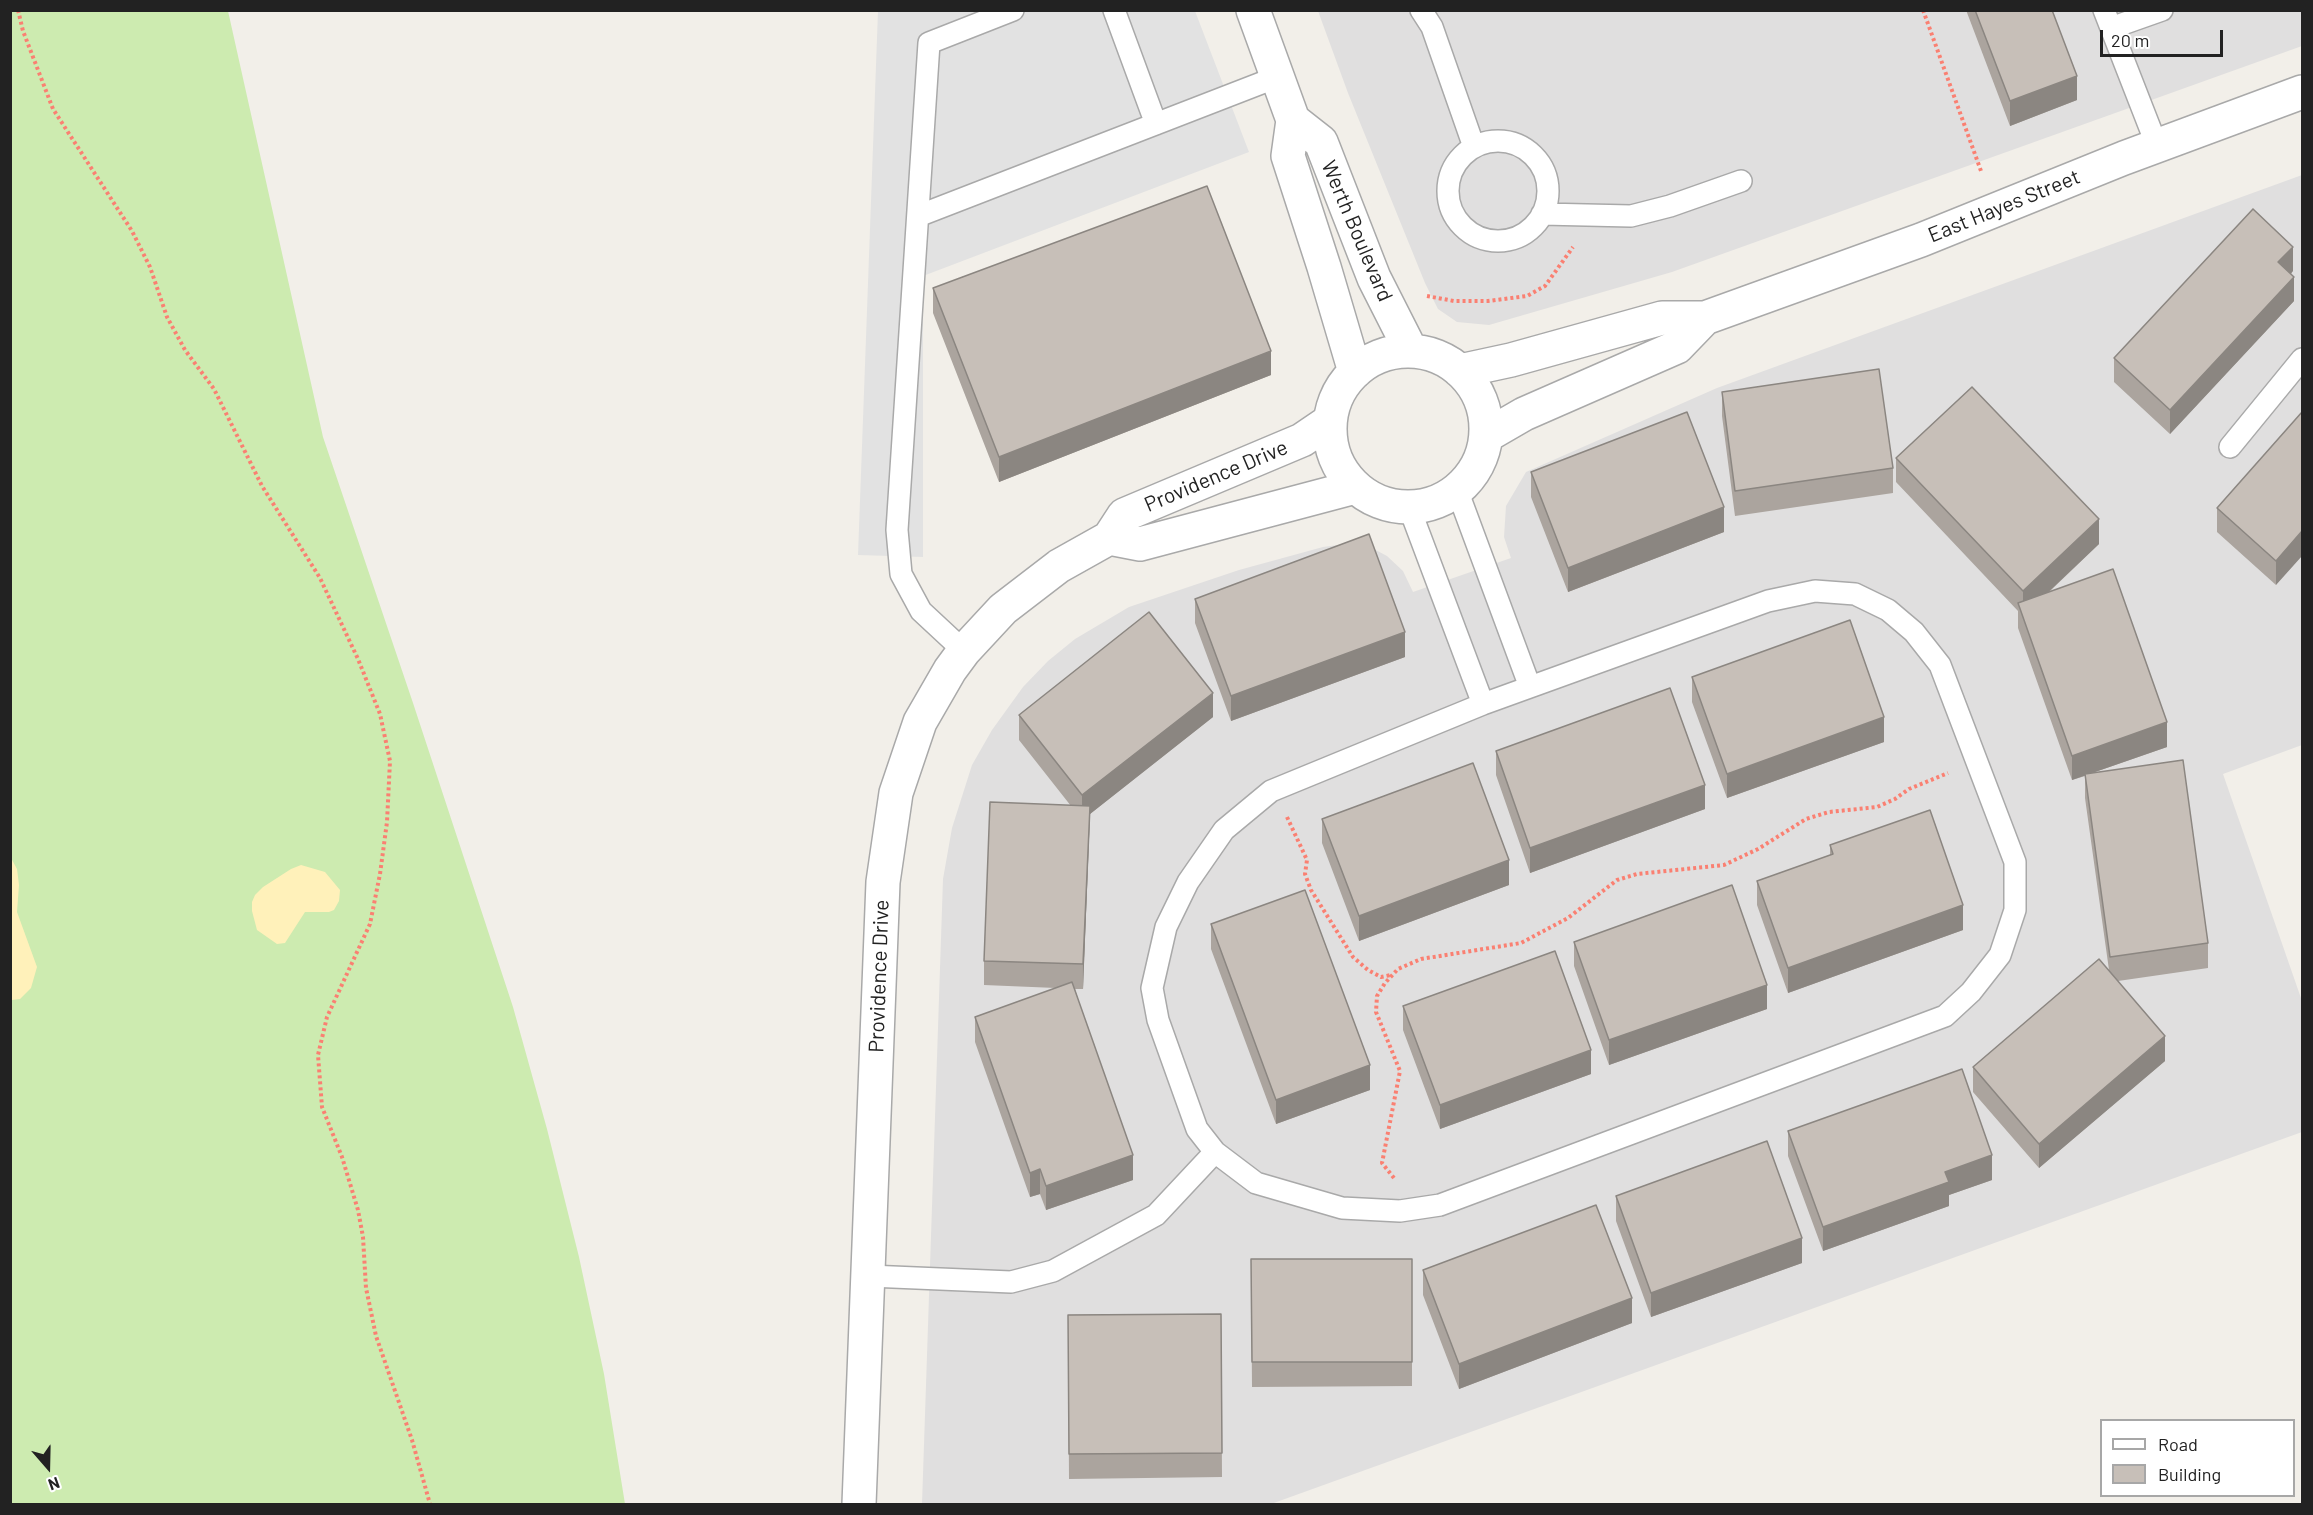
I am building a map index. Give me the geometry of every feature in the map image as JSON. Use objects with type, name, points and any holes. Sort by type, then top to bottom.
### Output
[{"type":"street","name":"Werth Boulevard","points":[[1253,10],[1293,120],[1288,156],[1355,372]]},
{"type":"street","name":"East Hayes Street","points":[[1460,371],[1511,360],[1662,318],[1705,318],[1921,240],[2157,146],[2302,92]]},
{"type":"street","name":"Werth Boulevard","points":[[1293,120],[1321,142],[1374,278],[1411,351]]},
{"type":"street","name":"East Hayes Street","points":[[1486,436],[1524,414],[1677,347],[1705,318]]},
{"type":"street","points":[[1411,351],[1434,355],[1460,371],[1474,387],[1482,404],[1486,436],[1480,459],[1472,473],[1457,490],[1437,501],[1409,507],[1394,506],[1371,498],[1355,487],[1340,470],[1330,442],[1330,421],[1335,400],[1355,372],[1380,356],[1411,351]]},
{"type":"street","name":"Providence Drive","points":[[859,1504],[884,871],[896,793],[920,722],[950,670],[964,651],[1003,609],[1059,566],[1109,538],[1124,515],[1302,440],[1330,421]]},
{"type":"street","name":"Providence Drive","points":[[1109,538],[1140,544],[1355,487]]},
{"type":"lane","points":[[964,651],[921,612],[902,574],[897,530],[929,43],[1013,10]]},
{"type":"lane","points":[[1114,10],[1156,124]]},
{"type":"lane","points":[[1420,10],[1432,27],[1474,147]]},
{"type":"lane","points":[[2157,146],[2108,19],[2162,10]]},
{"type":"lane","points":[[918,216],[1277,77]]},
{"type":"lane","points":[[1489,142],[1505,142],[1520,146],[1533,155],[1542,168],[1547,184],[1547,199],[1542,214],[1532,228],[1517,237],[1501,241],[1484,239],[1468,232],[1449,205],[1448,187],[1452,171],[1461,157],[1474,147],[1489,142]]},
{"type":"lane","points":[[1542,214],[1631,216],[1670,206],[1741,181]]},
{"type":"lane","points":[[2230,447],[2302,359]]},
{"type":"lane","points":[[1457,490],[1530,687]]},
{"type":"lane","points":[[1409,507],[1483,704]]},
{"type":"lane","points":[[1815,591],[1855,594],[1888,610],[1914,632],[1940,665],[2015,862],[2015,910],[2000,955],[1971,992],[1945,1016],[1440,1205],[1400,1211],[1342,1208],[1256,1183],[1215,1152],[1197,1129],[1158,1020],[1152,988],[1166,927],[1188,882],[1224,830],[1271,791],[1483,704],[1768,601],[1815,591]]},
{"type":"lane","points":[[869,1276],[1011,1282],[1053,1271],[1156,1215],[1215,1152]]},
{"type":"path","points":[[18,10],[23,31],[53,109],[132,231],[150,267],[171,326],[185,350],[214,389],[262,486],[320,578],[358,658],[380,714],[390,761],[387,822],[380,874],[370,924],[327,1017],[318,1055],[322,1107],[342,1157],[358,1210],[363,1237],[366,1288],[376,1336],[412,1440],[430,1504]]},
{"type":"path","points":[[1923,10],[1981,171]]},
{"type":"path","points":[[1425,296],[1454,301],[1488,302],[1527,296],[1545,286],[1571,252],[1591,215]]},
{"type":"path","points":[[1400,1211],[1396,1181],[1382,1163],[1400,1071],[1376,1012],[1377,996],[1398,969],[1421,959],[1521,943],[1568,918],[1617,880],[1637,874],[1724,865],[1758,849],[1806,819],[1829,812],[1877,807],[1895,799],[1909,789],[1977,762]]},
{"type":"path","points":[[1271,791],[1302,845],[1307,860],[1305,874],[1311,890],[1353,957],[1368,970],[1381,977],[1392,975]]},
{"type":"shaded area","points":[[2302,10],[2302,46],[1672,272],[1489,325],[1457,322],[1438,309],[1425,283],[1348,93],[1318,11]]},
{"type":"shaded area","points":[[878,11],[1195,11],[1249,152],[923,276],[923,557],[858,555]]},
{"type":"shaded area","points":[[2302,175],[2302,745],[2223,774],[2302,1001],[2302,1132],[1271,1504],[922,1504],[943,879],[952,828],[972,765],[992,730],[1023,687],[1048,661],[1075,639],[1129,607],[1239,570],[1323,547],[1345,544],[1370,547],[1387,556],[1403,571],[1413,592],[1511,558],[1504,537],[1506,506],[1526,472],[1717,388]]},
{"type":"green space","points":[[10,11],[228,11],[323,437],[513,1007],[547,1129],[579,1257],[604,1374],[625,1504],[11,1504]]},
{"type":"sand","points":[[11,858],[17,869],[19,885],[17,912],[37,967],[31,988],[20,999],[10,1000]]},
{"type":"sand","points":[[301,865],[325,872],[340,890],[339,901],[334,910],[329,912],[305,912],[285,943],[277,944],[257,930],[252,902],[263,887]]},
{"type":"building","points":[[1975,10],[2052,10],[2077,76],[2010,101]]},
{"type":"building","points":[[1207,186],[1271,351],[999,457],[933,288]]},
{"type":"building","points":[[2253,209],[2293,247],[2278,262],[2294,277],[2170,410],[2114,358]]},
{"type":"building","points":[[1879,369],[1893,468],[1735,491],[1722,392]]},
{"type":"building","points":[[1972,387],[2099,519],[2023,591],[1896,458]]},
{"type":"building","points":[[1687,412],[1724,507],[1568,568],[1531,472]]},
{"type":"building","points":[[2302,412],[2302,531],[2276,561],[2217,508]]},
{"type":"building","points":[[1369,534],[1405,632],[1231,696],[1195,599]]},
{"type":"building","points":[[2113,569],[2167,722],[2072,756],[2018,603]]},
{"type":"building","points":[[1149,612],[1213,693],[1082,795],[1019,715]]},
{"type":"building","points":[[1850,620],[1884,717],[1727,774],[1692,677]]},
{"type":"building","points":[[1670,688],[1705,785],[1530,848],[1496,751]]},
{"type":"building","points":[[2183,760],[2208,943],[2110,957],[2085,774]]},
{"type":"building","points":[[1473,763],[1509,860],[1359,916],[1322,819]]},
{"type":"building","points":[[990,802],[1090,806],[1083,964],[984,961]]},
{"type":"building","points":[[1930,810],[1963,905],[1788,968],[1757,881],[1833,854],[1830,845]]},
{"type":"building","points":[[1732,885],[1767,985],[1609,1040],[1574,942]]},
{"type":"building","points":[[1305,890],[1370,1065],[1276,1100],[1211,924]]},
{"type":"building","points":[[1555,951],[1591,1050],[1440,1105],[1403,1006]]},
{"type":"building","points":[[2099,959],[2165,1036],[2039,1144],[1973,1067]]},
{"type":"building","points":[[1072,982],[1133,1155],[1046,1186],[1040,1169],[1030,1173],[975,1017]]},
{"type":"building","points":[[1962,1069],[1992,1155],[1945,1172],[1949,1182],[1823,1227],[1788,1131]]},
{"type":"building","points":[[1767,1141],[1802,1238],[1651,1293],[1616,1196]]},
{"type":"building","points":[[1596,1205],[1632,1298],[1459,1364],[1423,1270]]},
{"type":"building","points":[[1251,1259],[1412,1259],[1412,1362],[1252,1362]]},
{"type":"building","points":[[1221,1314],[1222,1453],[1069,1454],[1068,1315]]}]
